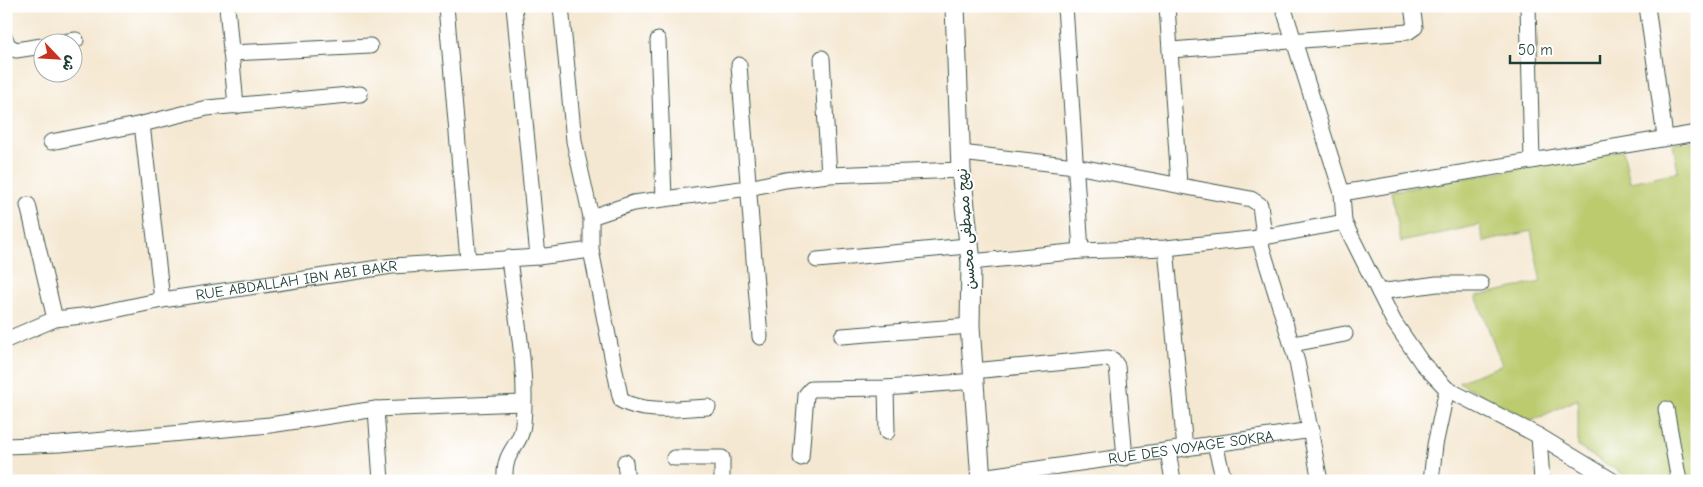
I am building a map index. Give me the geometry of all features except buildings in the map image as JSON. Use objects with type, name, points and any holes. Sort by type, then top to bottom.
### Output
[{"type":"main road","name":"نهج مصطفى محسن","points":[[955,6],[961,162],[969,254],[970,326],[981,479]]},
{"type":"street","points":[[227,6],[236,106]]},
{"type":"street","points":[[446,6],[468,260]]},
{"type":"street","points":[[514,6],[538,257]]},
{"type":"street","points":[[561,6],[574,141],[591,217],[591,250],[622,401],[633,406],[658,408],[708,407]]},
{"type":"street","points":[[1065,6],[1081,251]]},
{"type":"street","points":[[1167,6],[1179,184]]},
{"type":"street","points":[[1283,6],[1342,193],[1344,222],[1406,342],[1422,364],[1447,389],[1539,436],[1613,481]]},
{"type":"street","points":[[1171,50],[1408,32],[1415,27],[1412,6]]},
{"type":"street","points":[[1528,6],[1532,160]]},
{"type":"street","points":[[1647,6],[1665,137]]},
{"type":"street","points":[[6,40],[7,45],[16,50],[32,48]]},
{"type":"street","points":[[658,40],[664,198]]},
{"type":"street","points":[[232,53],[370,46]]},
{"type":"street","points":[[822,58],[829,175]]},
{"type":"street","points":[[740,65],[760,337]]},
{"type":"street","points":[[51,142],[142,124],[207,108],[360,94]]},
{"type":"street","points":[[142,124],[162,300]]},
{"type":"street","points":[[1342,193],[1697,133]]},
{"type":"street","points":[[591,217],[633,203],[749,188],[785,180],[961,162],[1075,166],[1257,200],[1260,205],[1262,237],[1293,344],[1312,430],[1320,481]]},
{"type":"street","points":[[28,205],[55,319]]},
{"type":"street","points":[[817,260],[1166,248],[1262,237],[1344,222]]},
{"type":"street","points":[[1166,248],[1185,449]]},
{"type":"street","name":"RUE ABDALLAH IBN ABI BAKR","points":[[6,340],[55,319],[92,315],[162,300],[392,266],[538,257],[591,250]]},
{"type":"street","points":[[505,481],[506,458],[522,428],[523,403],[520,334],[509,258]]},
{"type":"street","points":[[1379,292],[1437,284],[1481,284]]},
{"type":"street","points":[[842,336],[970,326]]},
{"type":"street","points":[[1293,344],[1345,334]]},
{"type":"street","points":[[801,458],[807,391],[811,389],[886,388],[1108,358],[1113,360],[1117,366],[1124,458]]},
{"type":"street","points":[[886,388],[887,432]]},
{"type":"street","points":[[1431,481],[1435,445],[1447,389]]},
{"type":"street","points":[[6,446],[70,443],[270,425],[376,409],[523,403]]},
{"type":"street","points":[[376,409],[381,481]]},
{"type":"street","points":[[1666,409],[1679,481]]},
{"type":"street","name":"RUE DES VOYAGE SOKRA","points":[[981,479],[1312,430]]},
{"type":"street","points":[[1539,436],[1542,481]]},
{"type":"street","points":[[1215,444],[1224,481]]},
{"type":"street","points":[[1168,451],[1173,481]]},
{"type":"street","points":[[674,458],[722,458],[722,481]]},
{"type":"street","points":[[625,462],[627,481]]},
{"type":"green space","points":[[1697,141],[1697,481],[1634,481],[1578,447],[1578,399],[1532,421],[1458,382],[1502,365],[1476,296],[1541,282],[1531,231],[1484,242],[1479,225],[1401,242],[1392,191],[1623,150],[1630,182],[1678,172],[1673,144]]}]
